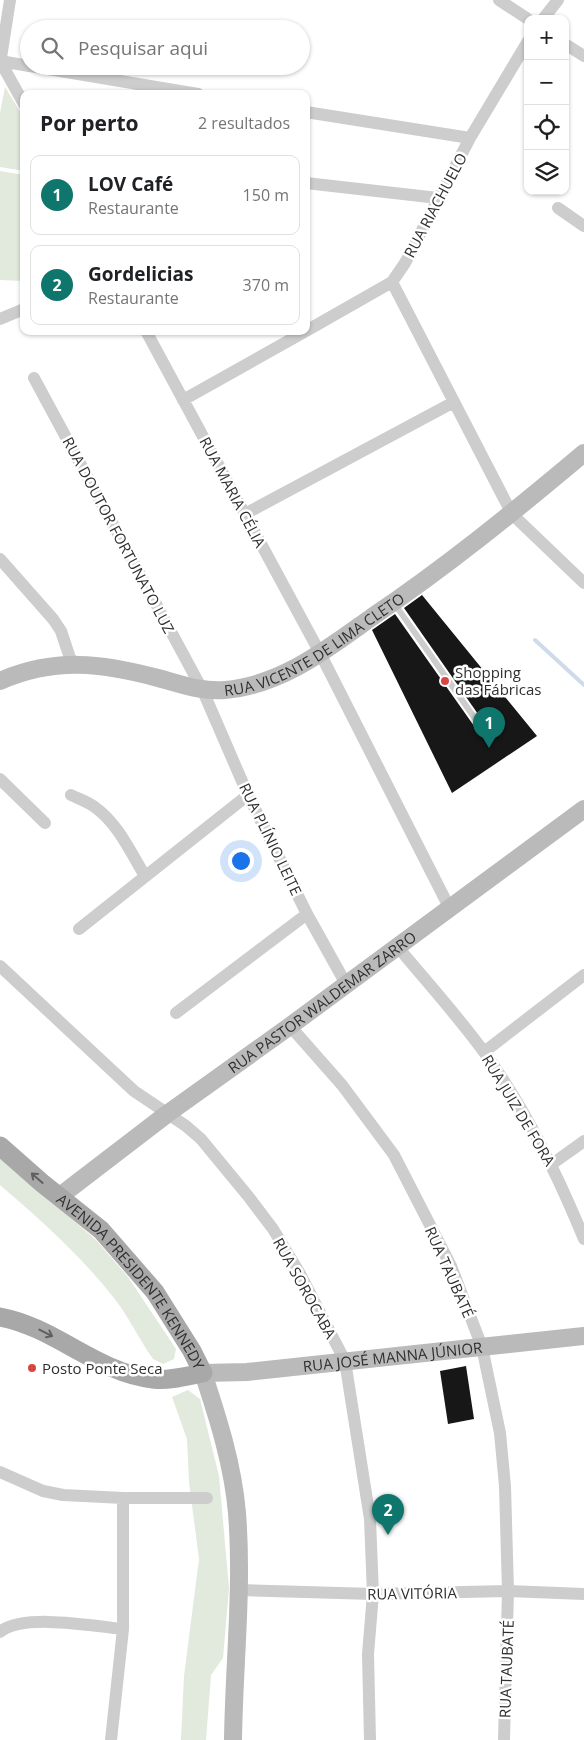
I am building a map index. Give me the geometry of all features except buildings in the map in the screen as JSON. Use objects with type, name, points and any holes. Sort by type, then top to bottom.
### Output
[{"type":"main road","name":"RUA VICENTE DE LIMA CLETO","points":[[0,681],[46,666],[72,664],[94,665],[131,671],[203,691],[226,690],[270,680],[296,669],[394,602],[512,514],[584,453]]},
{"type":"main road","name":"RUA PASTOR WALDEMAR ZARRO","points":[[60,1196],[167,1114],[290,1026],[584,809]]},
{"type":"main road","name":"AVENIDA PRESIDENTE KENNEDY","points":[[0,1146],[42,1183],[101,1230],[155,1292],[192,1351],[203,1373],[221,1431],[233,1483],[237,1513],[240,1590],[234,1688],[234,1740]]},
{"type":"main road","points":[[0,1317],[29,1325],[115,1369],[137,1376],[156,1379],[203,1373]]},
{"type":"main road","name":"RUA JOSÉ MANNA JÚNIOR","points":[[203,1373],[247,1372],[584,1336]]},
{"type":"street","points":[[10,0],[0,62],[20,97]]},
{"type":"street","points":[[499,0],[524,16]]},
{"type":"street","points":[[546,15],[558,0]]},
{"type":"street","points":[[569,47],[584,56]]},
{"type":"street","name":"RUA RIACHUELO","points":[[310,329],[392,282],[405,263],[470,138],[524,48]]},
{"type":"street","points":[[0,62],[20,65]]},
{"type":"street","points":[[84,75],[174,90]]},
{"type":"street","points":[[310,113],[470,138]]},
{"type":"street","points":[[310,184],[438,198]]},
{"type":"street","points":[[558,208],[584,226]]},
{"type":"street","points":[[392,282],[512,514],[584,583]]},
{"type":"street","points":[[0,319],[20,311]]},
{"type":"street","name":"RUA MARIA CÉLIA","points":[[148,335],[320,653],[449,907]]},
{"type":"street","name":"RUA RIACHUELO","points":[[183,400],[299,335]]},
{"type":"street","name":"RUA DOUTOR FORTUNATO LUZ","points":[[34,378],[203,691]]},
{"type":"street","points":[[245,514],[454,402]]},
{"type":"street","points":[[0,559],[53,619],[61,631],[72,664]]},
{"type":"street","name":"RUA PLÍNIO LEITE","points":[[203,691],[248,795],[307,914],[346,984]]},
{"type":"street","points":[[0,779],[45,823]]},
{"type":"street","points":[[71,794],[95,807],[105,815],[116,828],[145,876]]},
{"type":"street","points":[[78,929],[248,795]]},
{"type":"street","points":[[176,1014],[307,914]]},
{"type":"street","name":"RUA JUIZ DE FORA","points":[[397,946],[484,1052],[506,1085],[552,1164],[584,1239]]},
{"type":"street","name":"RUA SOROCABA","points":[[0,966],[134,1091],[186,1126],[201,1139],[273,1230],[300,1272],[345,1362],[370,1519],[373,1594],[368,1654],[370,1740]]},
{"type":"street","points":[[484,1052],[584,976]]},
{"type":"street","name":"RUA TAUBATÉ","points":[[290,1026],[342,1085],[394,1155],[451,1266],[482,1347],[500,1433],[505,1486],[508,1591],[504,1740]]},
{"type":"street","points":[[552,1164],[584,1140]]},
{"type":"street","points":[[0,1472],[43,1491],[63,1495],[123,1498],[207,1498]]},
{"type":"street","points":[[111,1740],[123,1629],[123,1498]]},
{"type":"street","name":"RUA VITÓRIA","points":[[240,1590],[373,1594],[508,1591],[584,1594]]},
{"type":"street","points":[[0,1632],[5,1628],[28,1622],[56,1622],[123,1629]]},
{"type":"lane","points":[[394,602],[483,730]]},
{"type":"shaded area","points":[[5,87],[20,111],[20,170],[0,167],[0,113]]},
{"type":"shaded area","points":[[0,171],[20,174],[20,281],[0,280]]},
{"type":"shaded area","points":[[0,1157],[96,1240],[128,1277],[176,1349],[174,1359],[163,1364],[153,1359],[119,1305],[88,1267],[60,1238],[0,1185]]},
{"type":"shaded area","points":[[188,1390],[200,1399],[219,1476],[229,1588],[223,1658],[211,1675],[206,1740],[181,1740],[184,1676],[199,1559],[189,1482],[187,1439],[172,1397]]},
{"type":"waterway","points":[[535,640],[584,685]]},
{"type":"place","name":"Shopping das Fábricas","points":[[445,681]]},
{"type":"place","name":"LOV Café","points":[[489,748]]},
{"type":"place","name":"Posto Ponte Seca","points":[[32,1368]]},
{"type":"place","name":"Gordelicias","points":[[388,1535]]}]
